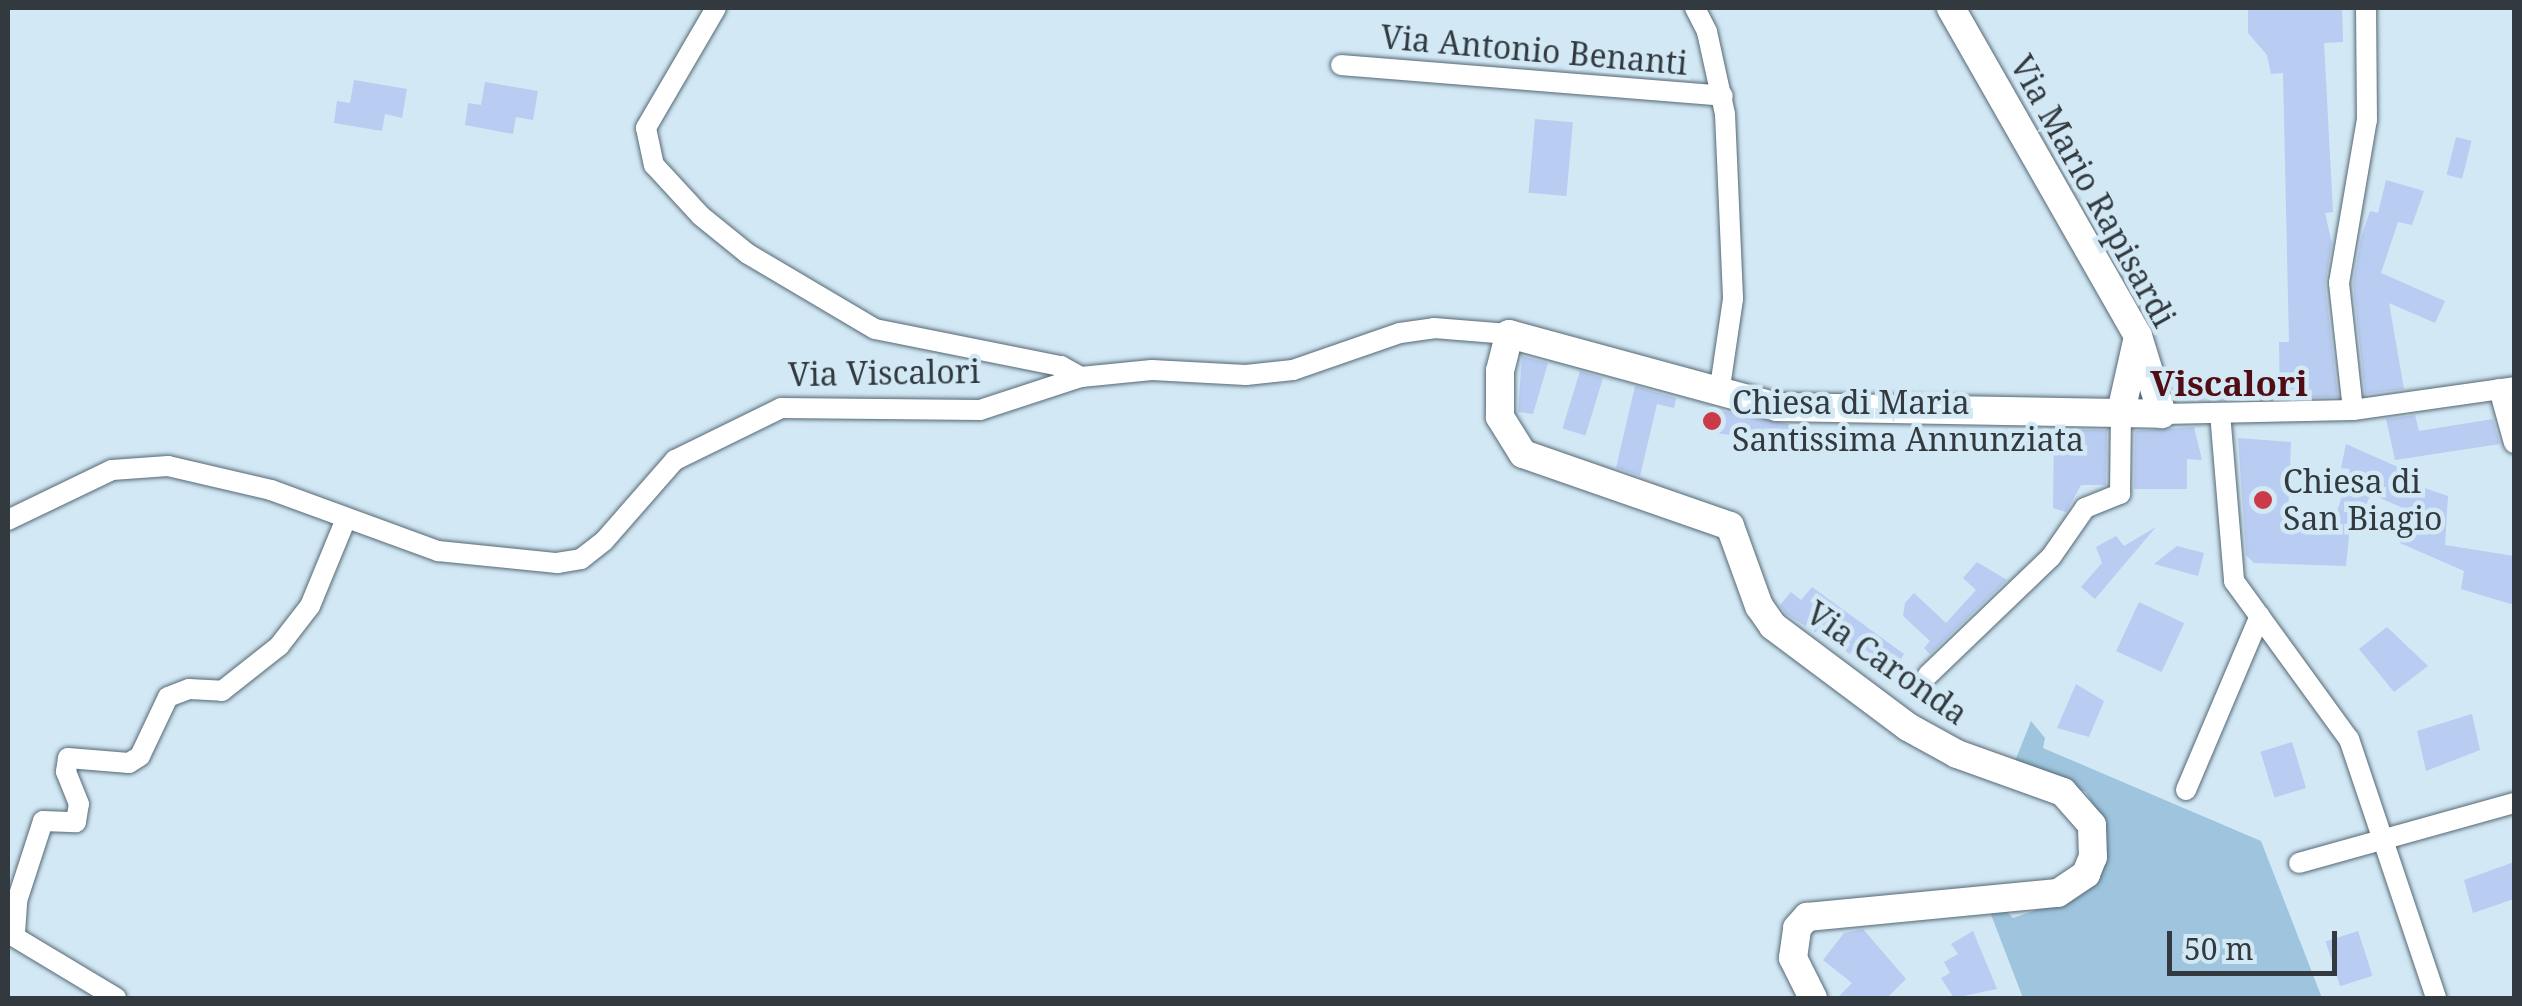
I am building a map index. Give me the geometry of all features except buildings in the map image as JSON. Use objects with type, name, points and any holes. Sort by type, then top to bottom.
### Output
[{"type":"street","points":[[716,8],[646,128],[654,165],[701,216],[835,307],[875,328],[1061,366],[1081,377]]},
{"type":"street","points":[[1695,8],[1723,96],[1733,299],[1720,394]]},
{"type":"street","name":"Via Mario Rapisardi","points":[[1951,8],[2138,336],[2162,414]]},
{"type":"street","points":[[2354,410],[2339,283],[2367,120],[2366,8]]},
{"type":"street","name":"Via Antonio Benanti","points":[[1340,64],[1723,96]]},
{"type":"street","name":"Via Viscalori","points":[[8,520],[137,464],[216,475],[473,559],[581,559],[675,460],[754,415],[812,404],[980,410],[1081,377],[1152,370],[1246,375],[1293,370],[1400,333],[1434,328],[1509,334],[1777,408],[2162,414]]},
{"type":"street","name":"Via Caronda","points":[[1509,334],[1500,371],[1500,417],[1523,454],[1730,526],[1758,606],[1773,626],[1908,727],[1957,754],[2063,792],[2092,824],[2093,858],[2086,874],[2058,893],[1807,917],[1797,928],[1794,958],[1813,998]]},
{"type":"street","points":[[1928,676],[2051,557],[2085,508],[2120,494],[2121,412],[2138,336]]},
{"type":"street","points":[[2162,414],[2354,410],[2507,388],[2514,443]]},
{"type":"street","points":[[2220,413],[2224,512],[2234,581],[2349,739],[2436,998]]},
{"type":"street","points":[[116,998],[11,933],[17,901],[43,821],[76,822],[79,804],[66,772],[68,758],[129,763],[140,756],[168,698],[189,689],[222,691],[278,646],[310,606],[345,520]]},
{"type":"street","points":[[2186,790],[2260,616]]},
{"type":"street","points":[[2299,863],[2514,803]]},
{"type":"shaded area","points":[[2031,721],[2045,738],[2043,748],[2261,841],[2322,998],[2023,998],[1990,912],[2006,911],[2013,918],[2045,907],[2104,824],[2086,792],[2015,761]]},
{"type":"place","name":"Chiesa di Maria Santissima Annunziata","points":[[1712,421]]},
{"type":"place","name":"Chiesa di San Biagio","points":[[2263,500]]},
{"type":"district","name":"Viscalori","points":[[2229,383]]}]
